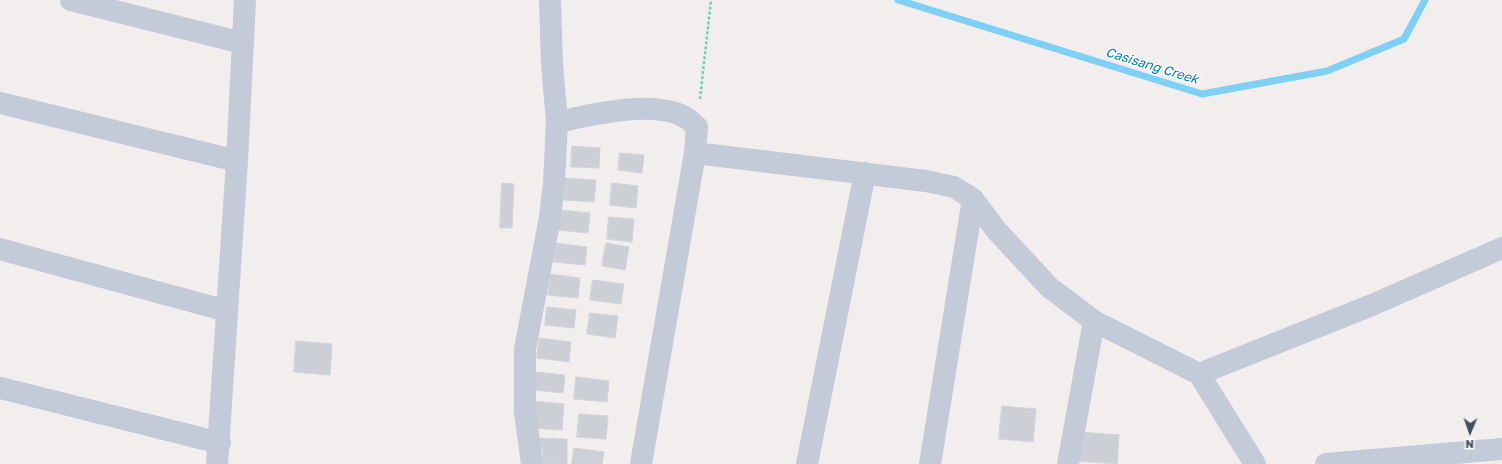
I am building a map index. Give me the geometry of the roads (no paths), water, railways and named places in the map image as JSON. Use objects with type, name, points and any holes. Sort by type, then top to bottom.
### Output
[{"type":"street","points":[[71,0],[118,6],[243,43]]},
{"type":"street","points":[[0,388],[218,454],[237,161],[244,0]]},
{"type":"street","points":[[532,464],[525,412],[525,349],[550,217],[554,182],[557,122],[552,64],[550,0]]},
{"type":"street","points":[[0,102],[237,161]]},
{"type":"street","points":[[557,122],[618,110],[655,109],[675,113],[688,119],[697,127],[695,153],[641,464]]},
{"type":"street","points":[[695,153],[926,180],[954,187],[973,200],[997,231],[1049,287],[1094,321],[1198,374],[1255,464]]},
{"type":"street","points":[[807,464],[865,173]]},
{"type":"street","points":[[930,464],[973,200]]},
{"type":"street","points":[[0,248],[227,311]]},
{"type":"street","points":[[1198,374],[1372,305],[1502,248]]},
{"type":"street","points":[[1068,464],[1094,321]]},
{"type":"street","points":[[1326,464],[1502,449]]},
{"type":"waterway","name":"Casisang Creek","points":[[898,0],[1202,94],[1327,71],[1404,39],[1425,0]]}]
